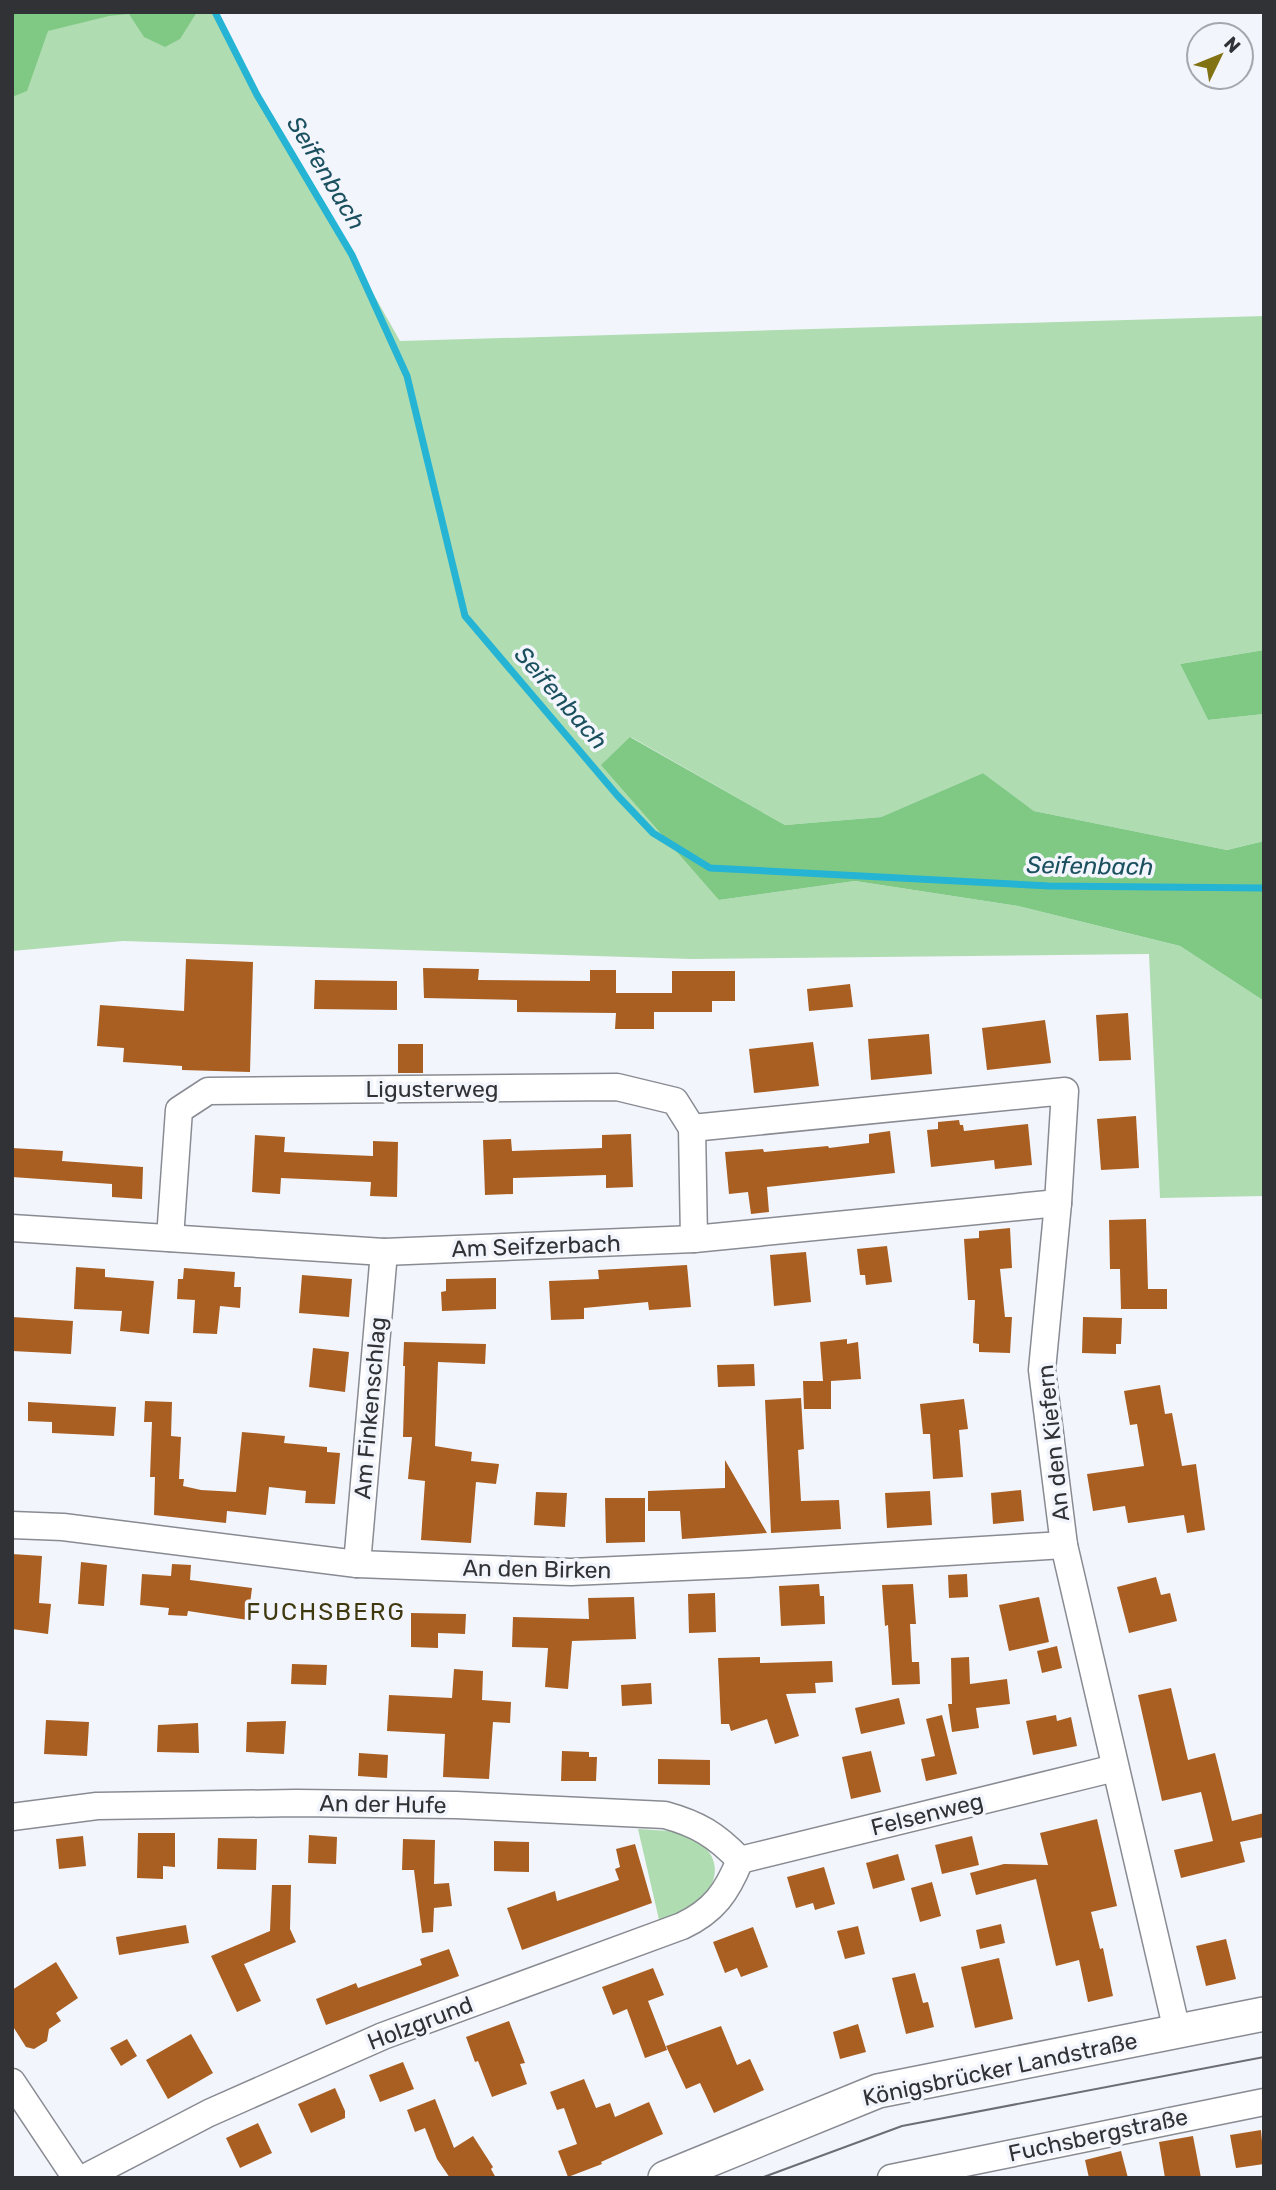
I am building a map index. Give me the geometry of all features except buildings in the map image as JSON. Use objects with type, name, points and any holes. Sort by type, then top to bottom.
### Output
[{"type":"main road","name":"Königsbrücker Landstraße","points":[[665,2178],[878,2091],[1264,2014]]},
{"type":"street","name":"Ligusterweg","points":[[170,1238],[179,1110],[208,1091],[617,1087],[675,1101],[692,1128]]},
{"type":"street","name":"An den Kiefern","points":[[692,1128],[1065,1091],[1058,1203],[1042,1370],[1065,1545],[1177,2031]]},
{"type":"street","points":[[692,1128],[694,1239]]},
{"type":"street","name":"Am Seifzerbach","points":[[12,1228],[384,1252],[694,1239],[1058,1203]]},
{"type":"street","name":"Am Finkenschlag","points":[[357,1564],[384,1252]]},
{"type":"street","name":"An den Birken","points":[[12,1525],[63,1527],[357,1564],[571,1572],[1065,1545]]},
{"type":"street","name":"Felsenweg","points":[[740,1860],[1115,1768]]},
{"type":"street","name":"An der Hufe","points":[[12,1817],[97,1805],[296,1803],[456,1805],[665,1815],[688,1821],[711,1834],[740,1860]]},
{"type":"street","name":"Holzgrund","points":[[84,2178],[209,2113],[383,2036],[690,1923],[712,1908],[732,1879],[740,1860]]},
{"type":"street","points":[[12,2082],[76,2178]]},
{"type":"street","name":"Fuchsbergstraße","points":[[891,2178],[934,2173],[1264,2102]]},
{"type":"green space","points":[[12,12],[214,12],[400,341],[1264,316],[1264,650],[1180,664],[1208,720],[1264,714],[1264,841],[1227,850],[1034,811],[983,773],[881,817],[785,825],[631,737],[719,900],[855,881],[1018,906],[1180,946],[1264,1001],[1264,1196],[1160,1198],[1149,954],[691,959],[123,941],[12,951]]},
{"type":"green space","points":[[12,12],[197,12],[180,39],[165,47],[144,37],[129,14],[109,16],[48,31],[27,91],[12,97]]},
{"type":"green space","points":[[1264,650],[1264,714],[1208,720],[1180,664]]},
{"type":"green space","points":[[630,737],[785,825],[881,817],[983,773],[1034,811],[1227,850],[1264,841],[1264,1001],[1180,946],[1018,906],[855,881],[719,900],[601,765]]},
{"type":"green space","points":[[638,1829],[685,1834],[700,1842],[714,1864],[713,1881],[701,1903],[660,1924]]},
{"type":"waterway","name":"Seifenbach","points":[[215,12],[257,95],[352,255],[407,376],[465,616],[617,795],[653,833],[710,868],[1049,886],[1264,888]]},
{"type":"tram line","points":[[761,2178],[902,2126],[1264,2057]]},
{"type":"district","name":"FUCHSBERG","points":[[326,1612]]}]
